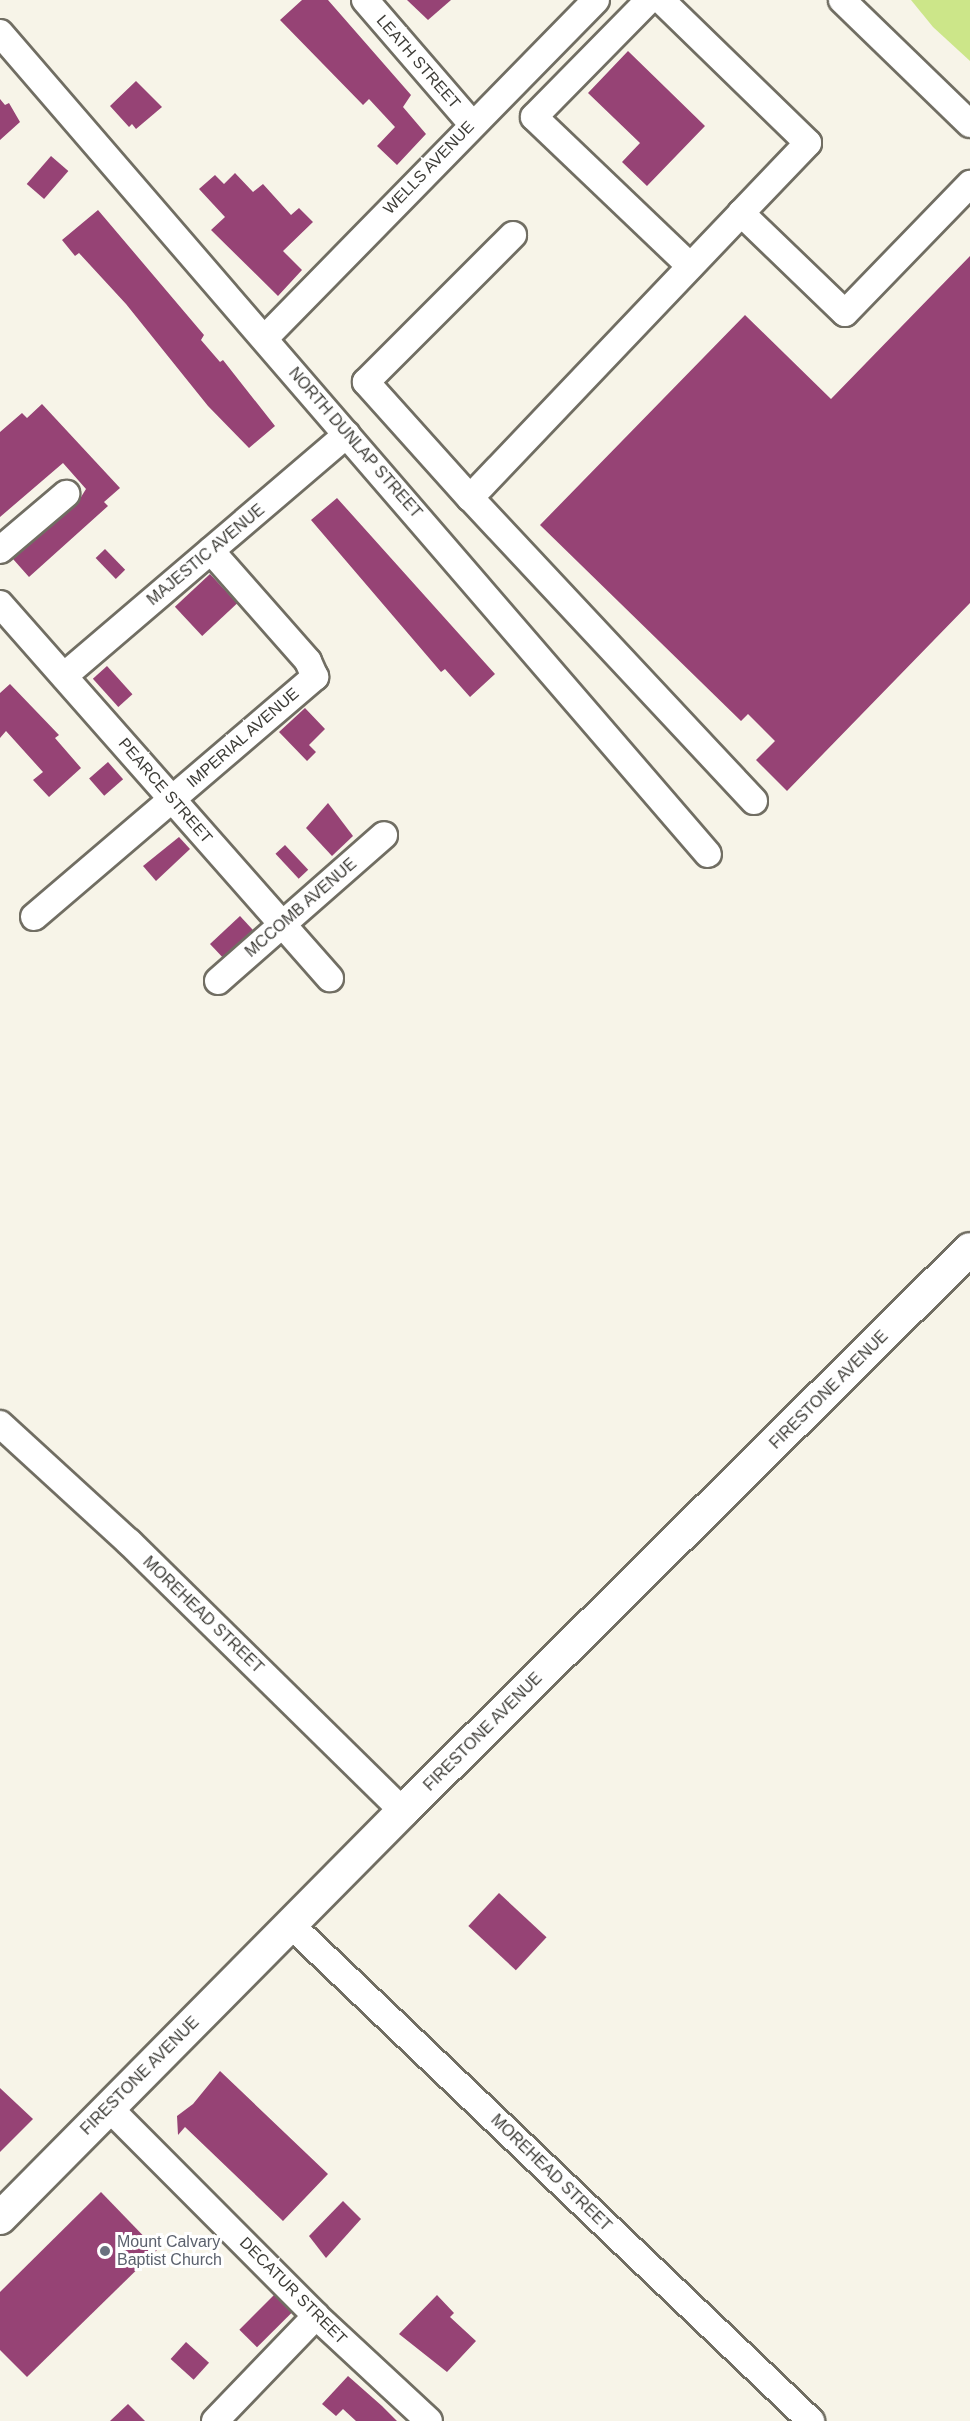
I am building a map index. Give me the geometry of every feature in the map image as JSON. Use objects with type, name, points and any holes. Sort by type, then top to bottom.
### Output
[{"type":"main road","name":"FIRESTONE AVENUE","points":[[1,2214],[403,1811],[966,1261]]},
{"type":"street","name":"LEATH STREET","points":[[365,0],[472,124]]},
{"type":"street","name":"WELLS AVENUE","points":[[265,338],[472,124],[596,0]]},
{"type":"street","points":[[649,0],[534,117],[690,266]]},
{"type":"street","points":[[470,498],[808,143],[661,0]]},
{"type":"street","points":[[842,0],[970,124]]},
{"type":"street","name":"NORTH DUNLAP STREET","points":[[0,33],[708,854]]},
{"type":"street","points":[[741,213],[845,313],[970,184]]},
{"type":"street","points":[[513,235],[366,382],[470,498],[754,801]]},
{"type":"street","name":"MAJESTIC AVENUE","points":[[64,676],[347,434]]},
{"type":"street","points":[[0,550],[66,494]]},
{"type":"street","name":"IMPERIAL AVENUE","points":[[34,917],[315,677],[308,661],[211,550]]},
{"type":"street","name":"PEARCE STREET","points":[[0,604],[330,978]]},
{"type":"street","name":"MCCOMB AVENUE","points":[[218,981],[384,835]]},
{"type":"street","name":"MOREHEAD STREET","points":[[0,1424],[129,1542],[403,1811]]},
{"type":"street","name":"MOREHEAD STREET","points":[[291,1924],[811,2421]]},
{"type":"street","name":"DECATUR STREET","points":[[109,2108],[316,2316],[429,2421]]},
{"type":"street","points":[[215,2421],[316,2316]]},
{"type":"green space","points":[[911,0],[970,0],[970,61],[933,27]]},
{"type":"building","points":[[302,0],[328,0],[411,95],[403,107],[426,134],[397,165],[377,146],[395,127],[369,99],[363,105],[280,20]]},
{"type":"building","points":[[407,0],[451,0],[428,20]]},
{"type":"building","points":[[628,51],[705,126],[647,186],[622,162],[640,143],[588,93]]},
{"type":"building","points":[[136,81],[162,107],[136,129],[132,124],[129,127],[110,106]]},
{"type":"building","points":[[0,99],[5,105],[9,103],[20,122],[0,140]]},
{"type":"building","points":[[51,156],[68,171],[44,199],[27,184]]},
{"type":"building","points":[[235,173],[253,192],[263,184],[291,215],[299,208],[313,222],[283,251],[302,270],[278,296],[211,230],[225,217],[199,189],[215,175],[224,184]]},
{"type":"building","points":[[98,210],[204,335],[201,340],[220,362],[223,360],[275,426],[249,448],[208,406],[126,304],[79,253],[75,256],[62,240]]},
{"type":"building","points":[[970,256],[970,603],[787,791],[756,760],[775,741],[748,714],[741,721],[540,525],[745,315],[831,399]]},
{"type":"building","points":[[42,404],[120,488],[104,502],[108,506],[29,577],[13,559],[76,505],[86,489],[63,463],[0,517],[0,432],[22,413],[27,418]]},
{"type":"building","points":[[337,498],[495,674],[470,697],[445,669],[441,672],[311,520]]},
{"type":"building","points":[[105,549],[125,570],[116,579],[96,558]]},
{"type":"building","points":[[210,574],[237,603],[202,636],[175,607]]},
{"type":"building","points":[[107,666],[132,694],[118,707],[93,679]]},
{"type":"building","points":[[10,684],[59,735],[55,738],[81,768],[49,797],[33,780],[43,772],[6,731],[0,738],[0,693]]},
{"type":"building","points":[[305,708],[325,729],[309,745],[316,752],[307,761],[279,732]]},
{"type":"building","points":[[108,762],[123,779],[104,796],[89,778]]},
{"type":"building","points":[[328,803],[353,836],[332,856],[306,828]]},
{"type":"building","points":[[179,837],[190,849],[156,881],[143,866]]},
{"type":"building","points":[[285,845],[308,870],[299,879],[275,854]]},
{"type":"building","points":[[240,916],[253,930],[223,958],[210,944]]},
{"type":"building","points":[[499,1893],[547,1937],[516,1970],[468,1926]]},
{"type":"building","points":[[220,2071],[328,2174],[283,2221],[185,2127],[178,2135],[177,2116],[193,2104]]},
{"type":"building","points":[[0,2088],[33,2119],[0,2152]]},
{"type":"building","points":[[101,2192],[157,2250],[27,2377],[0,2350],[0,2292]]},
{"type":"building","points":[[343,2201],[361,2219],[326,2258],[309,2236]]},
{"type":"building","points":[[274,2295],[292,2313],[257,2347],[239,2330]]},
{"type":"building","points":[[437,2295],[454,2313],[450,2317],[476,2341],[447,2372],[399,2334]]},
{"type":"building","points":[[186,2342],[209,2363],[194,2380],[171,2359]]},
{"type":"building","points":[[348,2376],[397,2421],[356,2421],[343,2409],[336,2416],[322,2404]]},
{"type":"building","points":[[128,2404],[145,2421],[110,2421]]},
{"type":"place","name":"Mount Calvary Baptist Church","points":[[105,2251]]}]
